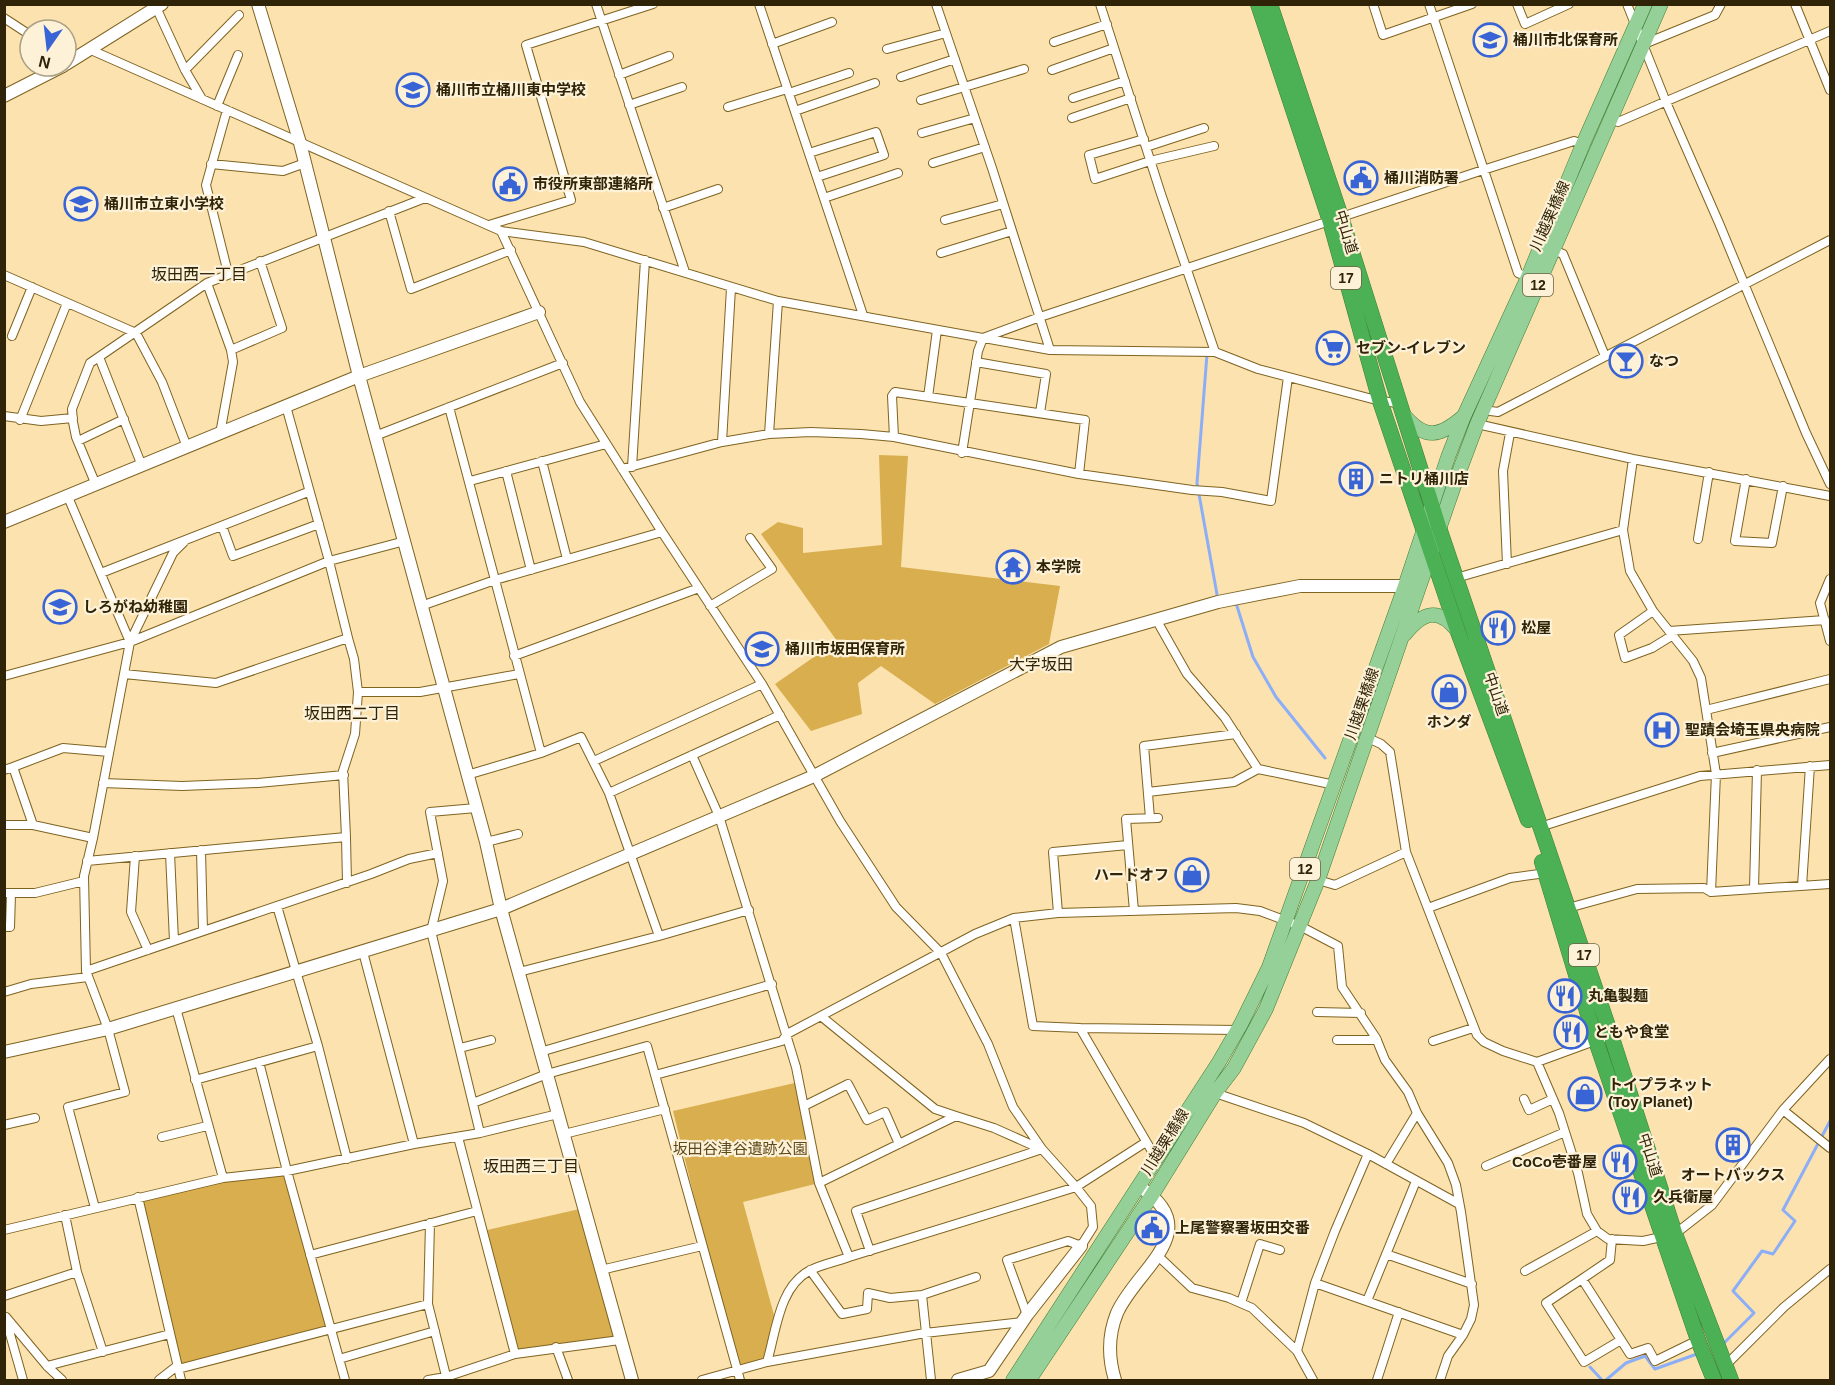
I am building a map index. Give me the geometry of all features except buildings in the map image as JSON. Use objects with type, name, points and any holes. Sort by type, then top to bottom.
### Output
[{"type":"highway","name":"中山道","points":[[1258,4],[1335,219],[1432,505],[1431,552],[1536,843],[1596,1041],[1670,1236],[1728,1373]]},
{"type":"highway","name":"中山道","points":[[1270,4],[1335,219],[1380,401],[1432,529],[1456,578],[1611,1035],[1698,1340],[1714,1380]]},
{"type":"main road","name":"川越栗橋線","points":[[1432,505],[1464,416],[1528,277],[1583,144],[1645,4]]},
{"type":"main road","name":"川越栗橋線","points":[[1013,1380],[1140,1187],[1238,1030],[1269,968],[1405,586],[1661,4]]},
{"type":"main road","points":[[1400,408],[1410,423],[1427,433],[1446,430],[1464,416]]},
{"type":"main road","name":"川越栗橋線","points":[[1029,1380],[1152,1195],[1253,1036],[1278,983],[1318,880],[1431,552]]},
{"type":"main road","points":[[1402,638],[1412,625],[1428,615],[1444,618],[1458,632]]},
{"type":"street","points":[[258,4],[300,143],[359,376],[486,842],[501,909],[632,1380]]},
{"type":"street","points":[[596,4],[685,272]]},
{"type":"street","points":[[489,225],[572,200],[526,45],[653,4]]},
{"type":"street","points":[[759,4],[863,315]]},
{"type":"street","points":[[936,4],[1050,350]]},
{"type":"street","points":[[1100,4],[1215,352]]},
{"type":"street","points":[[1373,4],[1383,34],[1472,4]]},
{"type":"street","points":[[1429,4],[1518,273],[1528,277]]},
{"type":"street","points":[[1517,4],[1525,24],[1569,4]]},
{"type":"street","points":[[1627,4],[1666,102],[1806,433],[1830,484]]},
{"type":"street","points":[[1643,44],[1716,15],[1721,4]]},
{"type":"street","points":[[1795,4],[1830,90]]},
{"type":"street","points":[[78,56],[158,6],[185,70],[202,99]]},
{"type":"street","points":[[185,70],[239,15]]},
{"type":"street","points":[[4,18],[18,27]]},
{"type":"street","points":[[772,44],[832,22]]},
{"type":"street","points":[[1053,42],[1107,24]]},
{"type":"street","points":[[1611,119],[1618,122],[1830,31]]},
{"type":"street","points":[[887,50],[946,33]]},
{"type":"street","points":[[1052,70],[1114,48]]},
{"type":"street","points":[[91,50],[501,231],[584,242],[778,301],[1050,350],[1215,352],[1258,369],[1400,408]]},
{"type":"street","points":[[217,106],[238,55]]},
{"type":"street","points":[[619,75],[669,56]]},
{"type":"street","points":[[902,77],[955,59]]},
{"type":"street","points":[[921,100],[1024,69]]},
{"type":"street","points":[[728,107],[849,73]]},
{"type":"street","points":[[4,96],[37,78]]},
{"type":"street","points":[[1072,98],[1125,81]]},
{"type":"street","points":[[795,111],[875,83]]},
{"type":"street","points":[[629,105],[682,87]]},
{"type":"street","points":[[1072,118],[1131,98]]},
{"type":"street","points":[[227,110],[206,185],[228,273]]},
{"type":"street","points":[[922,133],[975,117]]},
{"type":"street","points":[[1204,128],[1089,155],[1095,178],[1150,161],[1214,146]]},
{"type":"street","points":[[809,153],[876,132],[884,155],[817,177]]},
{"type":"street","points":[[983,338],[1483,170],[1574,141],[1583,144]]},
{"type":"street","points":[[933,163],[985,147]]},
{"type":"street","points":[[211,164],[283,171],[305,164]]},
{"type":"street","points":[[824,198],[898,173]]},
{"type":"street","points":[[663,208],[718,189]]},
{"type":"street","points":[[96,486],[78,441],[72,409],[90,363],[207,283],[425,198]]},
{"type":"street","points":[[945,220],[1003,204]]},
{"type":"street","points":[[389,211],[411,289],[511,250]]},
{"type":"street","points":[[501,231],[580,402],[762,684],[840,820],[896,907],[940,953],[988,1044],[1013,1107],[1042,1149],[1091,1206],[1093,1227],[1081,1246],[1024,1319],[989,1371],[958,1380]]},
{"type":"street","points":[[941,253],[1012,231]]},
{"type":"street","points":[[1483,410],[1498,412],[1830,240]]},
{"type":"street","points":[[1553,250],[1563,254],[1605,356]]},
{"type":"street","points":[[632,466],[645,260]]},
{"type":"street","points":[[231,350],[282,328],[260,261]]},
{"type":"street","points":[[5,275],[136,333],[162,382],[187,447]]},
{"type":"street","points":[[207,283],[231,350],[233,362],[220,434]]},
{"type":"street","points":[[12,336],[32,287]]},
{"type":"street","points":[[722,442],[731,288]]},
{"type":"street","points":[[769,434],[778,301]]},
{"type":"street","points":[[20,420],[67,303]]},
{"type":"street","points":[[4,522],[359,376],[539,312]]},
{"type":"street","points":[[928,397],[937,330]]},
{"type":"street","points":[[962,453],[976,362],[983,338]]},
{"type":"street","points":[[99,357],[142,466]]},
{"type":"street","points":[[976,362],[1046,374],[1040,413]]},
{"type":"street","points":[[375,436],[563,363]]},
{"type":"street","points":[[622,469],[722,442],[769,434],[811,432],[894,438],[1079,474],[1222,492],[1271,501],[1288,377]]},
{"type":"street","points":[[894,438],[892,396],[895,392],[1084,420],[1079,474]]},
{"type":"street","points":[[286,406],[354,659],[358,692],[355,734],[343,771],[347,883]]},
{"type":"street","points":[[450,407],[541,753]]},
{"type":"street","points":[[4,416],[20,420],[41,421],[73,418]]},
{"type":"street","points":[[78,441],[124,419]]},
{"type":"street","points":[[1477,424],[1633,459],[1830,496]]},
{"type":"street","points":[[1507,564],[1503,471],[1510,433]]},
{"type":"street","points":[[470,481],[606,444]]},
{"type":"street","points":[[1633,459],[1623,530],[1630,571],[1653,610],[1693,661],[1701,678],[1716,774],[1711,892]]},
{"type":"street","points":[[542,461],[567,559]]},
{"type":"street","points":[[506,471],[531,570]]},
{"type":"street","points":[[1698,539],[1709,472]]},
{"type":"street","points":[[1746,479],[1735,541],[1772,543],[1783,486]]},
{"type":"street","points":[[100,573],[308,492]]},
{"type":"street","points":[[68,497],[130,642]]},
{"type":"street","points":[[222,526],[233,556],[319,525]]},
{"type":"street","points":[[1456,578],[1623,530]]},
{"type":"street","points":[[421,606],[495,580],[662,532]]},
{"type":"street","points":[[710,606],[772,569],[750,538]]},
{"type":"street","points":[[4,676],[130,642],[329,561],[405,541]]},
{"type":"street","points":[[95,1208],[68,1107],[125,1092],[108,1029],[87,974],[84,880],[130,642],[173,553],[184,542]]},
{"type":"street","points":[[1830,579],[1820,603],[1830,641]]},
{"type":"street","points":[[4,1052],[108,1029],[501,909],[814,776],[1061,647],[1218,602],[1300,586],[1405,586]]},
{"type":"street","points":[[514,656],[699,588]]},
{"type":"street","points":[[1653,610],[1619,635],[1625,658],[1652,648],[1671,633],[1825,621]]},
{"type":"street","points":[[1156,621],[1187,674],[1211,700],[1236,734],[1257,769]]},
{"type":"street","points":[[124,674],[216,683],[348,638]]},
{"type":"street","points":[[358,692],[420,692],[519,674]]},
{"type":"street","points":[[1706,710],[1830,679]]},
{"type":"street","points":[[594,761],[762,684]]},
{"type":"street","points":[[609,793],[780,715]]},
{"type":"street","points":[[1712,753],[1830,727]]},
{"type":"street","points":[[1134,911],[1126,819],[1154,818],[1148,792],[1144,746],[1236,734]]},
{"type":"street","points":[[467,775],[541,753],[580,737],[609,793],[659,936]]},
{"type":"street","points":[[1368,738],[1381,744],[1390,752],[1406,852],[1477,1035],[1503,1052],[1537,1062],[1611,1035]]},
{"type":"street","points":[[33,825],[9,768],[63,748],[109,752]]},
{"type":"street","points":[[692,755],[719,816],[749,910],[787,1034],[819,1183],[849,1257]]},
{"type":"street","points":[[1540,827],[1701,776],[1830,765]]},
{"type":"street","points":[[1802,886],[1810,766]]},
{"type":"street","points":[[1148,792],[1234,782],[1257,769],[1335,784]]},
{"type":"street","points":[[1754,889],[1757,770]]},
{"type":"street","points":[[103,783],[182,786],[258,783],[344,775]]},
{"type":"street","points":[[476,808],[430,812],[443,881],[431,931],[480,1133]]},
{"type":"street","points":[[4,825],[33,825],[93,838]]},
{"type":"street","points":[[486,842],[518,834]]},
{"type":"street","points":[[87,861],[346,837]]},
{"type":"street","points":[[1058,913],[1053,852],[1128,845]]},
{"type":"street","points":[[201,850],[203,931]]},
{"type":"street","points":[[1318,880],[1335,885],[1406,852]]},
{"type":"street","points":[[170,853],[174,941]]},
{"type":"street","points":[[4,992],[31,984],[87,974],[148,950],[347,883],[409,859],[438,853]]},
{"type":"street","points":[[135,856],[131,912],[148,950]]},
{"type":"street","points":[[1428,908],[1510,878],[1545,873]]},
{"type":"street","points":[[4,927],[10,927],[8,893],[35,893],[84,880]]},
{"type":"street","points":[[1568,908],[1637,889],[1704,888],[1711,892],[1830,884]]},
{"type":"street","points":[[277,906],[318,1046],[347,1159]]},
{"type":"street","points":[[655,1075],[783,1041],[787,1034],[975,934],[1014,918],[1058,913],[1236,908],[1260,911],[1300,926],[1338,946],[1342,987],[1377,1040],[1385,1060],[1408,1092],[1417,1113],[1448,1163],[1456,1185],[1474,1305],[1472,1319],[1448,1356],[1440,1380]]},
{"type":"street","points":[[519,972],[749,910]]},
{"type":"street","points":[[1014,918],[1034,1026],[1238,1030]]},
{"type":"street","points":[[363,952],[414,1144]]},
{"type":"street","points":[[540,1052],[772,984]]},
{"type":"street","points":[[176,1008],[223,1178]]},
{"type":"street","points":[[1317,1012],[1361,1013]]},
{"type":"street","points":[[822,1017],[935,1109],[994,1128],[1042,1149]]},
{"type":"street","points":[[1080,1028],[1156,1160]]},
{"type":"street","points":[[1433,1041],[1473,1028]]},
{"type":"street","points":[[1337,1040],[1377,1040]]},
{"type":"street","points":[[459,1048],[491,1041]]},
{"type":"street","points":[[195,1080],[318,1046]]},
{"type":"street","points":[[473,1103],[547,1074],[647,1046],[738,1376]]},
{"type":"street","points":[[1537,1062],[1565,1132],[1578,1173],[1587,1214],[1597,1231],[1612,1239],[1643,1242],[1670,1236],[1712,1205],[1783,1110],[1830,1059]]},
{"type":"street","points":[[259,1062],[345,1380]]},
{"type":"street","points":[[804,1106],[848,1084],[867,1120],[885,1112],[899,1144]]},
{"type":"street","points":[[1215,1093],[1304,1123],[1368,1154],[1459,1204]]},
{"type":"street","points":[[1524,1099],[1529,1110],[1553,1099]]},
{"type":"street","points":[[564,1134],[665,1109]]},
{"type":"street","points":[[1783,1110],[1830,1148]]},
{"type":"street","points":[[1386,1164],[1417,1113]]},
{"type":"street","points":[[4,1230],[223,1178],[287,1171],[414,1144],[480,1133],[558,1114]]},
{"type":"street","points":[[819,1183],[956,1116]]},
{"type":"street","points":[[4,1125],[35,1118]]},
{"type":"street","points":[[162,1137],[207,1126]]},
{"type":"street","points":[[1486,1166],[1565,1132]]},
{"type":"street","points":[[458,1137],[515,1354]]},
{"type":"street","points":[[767,1362],[786,1294],[799,1278],[810,1270],[1076,1187],[1146,1142]]},
{"type":"street","points":[[870,1251],[856,1211],[1042,1149]]},
{"type":"street","points":[[1297,1351],[1316,1283],[1335,1231],[1368,1154]]},
{"type":"street","points":[[1367,1301],[1416,1181]]},
{"type":"street","points":[[1115,1380],[1110,1354],[1113,1324],[1126,1298],[1158,1256],[1167,1236],[1168,1216],[1163,1206],[1140,1187]]},
{"type":"street","points":[[138,1197],[181,1380]]},
{"type":"street","points":[[310,1255],[477,1210]]},
{"type":"street","points":[[65,1215],[77,1272],[103,1352]]},
{"type":"street","points":[[430,1223],[428,1304],[446,1378]]},
{"type":"street","points":[[1525,1271],[1597,1231]]},
{"type":"street","points":[[1612,1239],[1610,1260],[1546,1303],[1584,1362],[1621,1340]]},
{"type":"street","points":[[1024,1319],[1007,1260],[1068,1241],[1081,1246]]},
{"type":"street","points":[[1241,1303],[1260,1244],[1280,1250]]},
{"type":"street","points":[[601,1270],[702,1246]]},
{"type":"street","points":[[1386,1254],[1472,1284]]},
{"type":"street","points":[[1158,1256],[1192,1288],[1229,1298],[1252,1308],[1297,1351],[1313,1380]]},
{"type":"street","points":[[1728,1373],[1784,1307],[1830,1269]]},
{"type":"street","points":[[810,1270],[842,1314],[867,1309],[868,1293],[890,1298],[922,1295],[976,1277]]},
{"type":"street","points":[[4,1296],[77,1272]]},
{"type":"street","points":[[1582,1279],[1630,1354],[1648,1348],[1655,1361],[1698,1340]]},
{"type":"street","points":[[1316,1283],[1463,1335]]},
{"type":"street","points":[[922,1295],[931,1380]]},
{"type":"street","points":[[159,1380],[177,1368],[428,1304]]},
{"type":"street","points":[[1377,1380],[1399,1312]]},
{"type":"street","points":[[5,1316],[47,1366],[62,1380]]},
{"type":"street","points":[[5,1316],[23,1380]]},
{"type":"street","points":[[702,1380],[738,1376],[767,1362],[925,1333],[1024,1319]]},
{"type":"street","points":[[339,1359],[435,1331]]},
{"type":"street","points":[[47,1366],[170,1334]]},
{"type":"street","points":[[428,1380],[446,1378],[515,1354],[620,1340]]},
{"type":"street","points":[[556,1347],[568,1380]]},
{"type":"green space","points":[[879,455],[908,456],[901,567],[1060,586],[1049,644],[935,704],[881,666],[858,683],[862,714],[811,731],[775,684],[837,641],[761,534],[778,522],[803,528],[803,553],[882,545]]},
{"type":"green space","name":"坂田谷津谷遺跡公園","points":[[799,1082],[819,1183],[743,1202],[777,1326],[767,1362],[737,1371],[673,1111]]},
{"type":"green space","points":[[287,1171],[331,1330],[178,1369],[138,1197]]},
{"type":"green space","points":[[584,1208],[620,1340],[515,1354],[483,1231]]},
{"type":"waterway","points":[[1207,354],[1197,483],[1218,600]]},
{"type":"waterway","points":[[1236,603],[1253,657],[1276,697],[1325,758]]},
{"type":"waterway","points":[[1723,1344],[1754,1313],[1733,1291],[1762,1251],[1773,1254],[1795,1221],[1783,1210],[1830,1121]]},
{"type":"waterway","points":[[1606,1380],[1626,1363],[1645,1356],[1655,1369],[1697,1354]]},
{"type":"waterway","points":[[1590,1367],[1602,1380]]},
{"type":"place","name":"桶川市北保育所","points":[[1490,40]]},
{"type":"place","name":"桶川市立桶川東中学校","points":[[413,90]]},
{"type":"place","name":"桶川消防署","points":[[1361,178]]},
{"type":"place","name":"市役所東部連絡所","points":[[510,184]]},
{"type":"place","name":"桶川市立東小学校","points":[[81,204]]},
{"type":"place","name":"セブン-イレブン","points":[[1333,348]]},
{"type":"place","name":"なつ","points":[[1626,361]]},
{"type":"place","name":"ニトリ桶川店","points":[[1356,479]]},
{"type":"place","name":"本学院","points":[[1013,567]]},
{"type":"place","name":"しろがね幼稚園","points":[[60,607]]},
{"type":"place","name":"松屋","points":[[1498,628]]},
{"type":"place","name":"桶川市坂田保育所","points":[[762,649]]},
{"type":"place","name":"ホンダ","points":[[1449,692]]},
{"type":"place","name":"聖蹟会埼玉県央病院","points":[[1662,730]]},
{"type":"place","name":"ハードオフ","points":[[1192,875]]},
{"type":"place","name":"丸亀製麺","points":[[1565,996]]},
{"type":"place","name":"ともや食堂","points":[[1571,1032]]},
{"type":"place","name":"トイプラネット (Toy Planet)","points":[[1585,1094]]},
{"type":"place","name":"オートバックス","points":[[1733,1145]]},
{"type":"place","name":"CoCo壱番屋","points":[[1620,1162]]},
{"type":"place","name":"久兵衛屋","points":[[1630,1197]]},
{"type":"place","name":"上尾警察署坂田交番","points":[[1152,1228]]},
{"type":"district","name":"坂田西一丁目","points":[[199,274]]},
{"type":"district","name":"大字坂田","points":[[1041,664]]},
{"type":"district","name":"坂田西二丁目","points":[[352,713]]},
{"type":"district","name":"坂田西三丁目","points":[[531,1166]]}]
